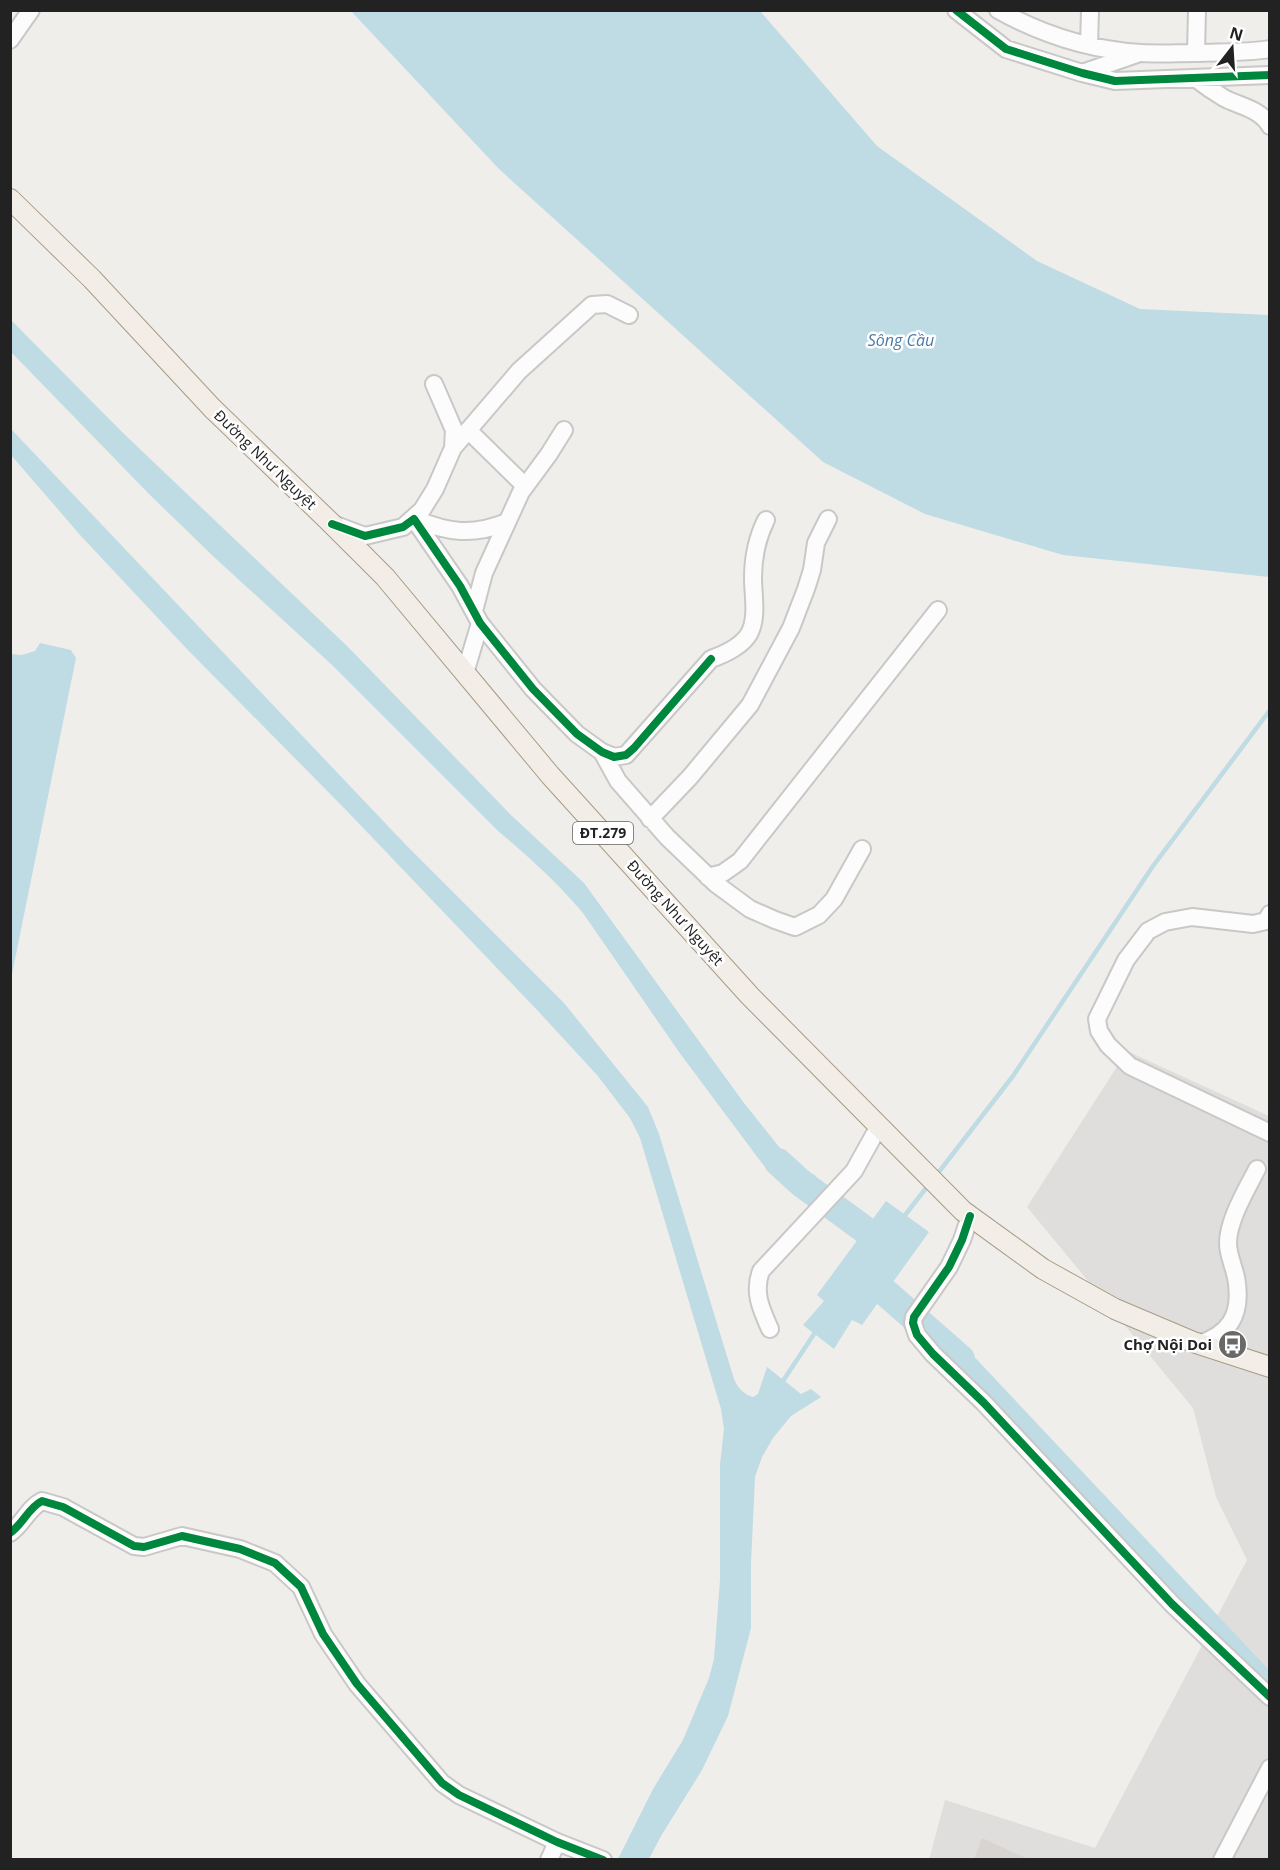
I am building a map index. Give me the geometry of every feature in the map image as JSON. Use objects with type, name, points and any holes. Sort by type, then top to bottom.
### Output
[{"type":"main road","name":"Đường Như Nguyệt","points":[[10,199],[92,279],[212,408],[385,577],[550,775],[742,987],[970,1216],[1043,1269],[1115,1310],[1199,1344],[1269,1367]]},
{"type":"street","points":[[10,40],[31,10]]},
{"type":"street","points":[[956,10],[1006,49],[1115,81],[1269,75]]},
{"type":"street","points":[[998,10],[1058,38],[1141,53],[1269,50]]},
{"type":"street","points":[[1089,45],[1090,10]]},
{"type":"street","points":[[1196,52],[1197,10]]},
{"type":"street","points":[[1082,73],[1141,53]]},
{"type":"street","points":[[1195,78],[1221,96],[1253,110],[1267,120],[1269,126]]},
{"type":"street","points":[[332,524],[365,537],[403,527],[422,510],[435,489],[453,448],[519,371],[592,305],[607,304],[629,315]]},
{"type":"street","points":[[434,384],[454,430],[453,448]]},
{"type":"street","points":[[468,430],[525,486]]},
{"type":"street","points":[[465,673],[484,573],[520,492],[564,430]]},
{"type":"street","points":[[414,519],[450,531],[473,532],[491,529],[507,522]]},
{"type":"street","points":[[414,519],[460,586],[477,617],[533,689],[577,734],[602,752],[614,757],[626,756],[711,659],[726,654],[750,633],[754,615],[755,550],[766,520]]},
{"type":"street","points":[[650,819],[697,769],[750,705],[795,618],[812,570],[816,543],[828,519]]},
{"type":"street","points":[[708,877],[723,873],[740,861],[938,610]]},
{"type":"street","points":[[602,752],[618,781],[650,819],[708,877],[750,909],[775,920],[795,927],[819,915],[834,899],[862,849]]},
{"type":"street","points":[[1269,914],[1266,921],[1253,924],[1192,917],[1165,922],[1148,931],[1126,960],[1097,1019],[1100,1031],[1108,1045],[1130,1066],[1269,1133]]},
{"type":"street","points":[[770,1329],[760,1307],[757,1292],[757,1281],[761,1271],[854,1171],[879,1126]]},
{"type":"street","points":[[1199,1344],[1212,1340],[1226,1330],[1236,1316],[1238,1283],[1228,1243],[1230,1227],[1257,1168]]},
{"type":"street","points":[[970,1216],[949,1267],[914,1317],[913,1323],[917,1335],[933,1354],[984,1403],[1172,1604],[1269,1697]]},
{"type":"street","points":[[10,1533],[20,1526],[34,1505],[42,1501],[63,1507],[134,1546],[144,1547],[182,1536],[240,1549],[275,1563],[301,1587],[323,1634],[357,1684],[442,1783],[459,1795],[557,1842],[603,1860]]},
{"type":"street","points":[[1222,1860],[1269,1768]]},
{"type":"street","points":[[549,1860],[557,1842]]},
{"type":"shaded area","points":[[1127,1051],[1269,1116],[1269,1859],[929,1860],[945,1800],[1095,1848],[1247,1560],[1216,1497],[1193,1408],[1027,1207]]},
{"type":"water","name":"Sông Cầu","points":[[351,11],[760,11],[877,146],[1037,261],[1140,309],[1269,315],[1269,577],[1063,555],[925,514],[823,462],[499,169]]},
{"type":"water","points":[[10,319],[123,433],[347,646],[512,816],[584,883],[744,1103],[784,1153],[801,1168],[816,1176],[800,1197],[776,1179],[761,1162],[679,1052],[583,913],[331,664],[149,494],[11,352]]},
{"type":"water","points":[[11,429],[406,845],[564,1003],[648,1107],[659,1134],[734,1379],[739,1388],[753,1397],[758,1394],[767,1367],[801,1394],[811,1389],[821,1397],[791,1416],[773,1438],[762,1457],[755,1477],[751,1628],[728,1716],[702,1770],[649,1859],[618,1859],[653,1789],[683,1740],[709,1678],[714,1659],[720,1580],[720,1464],[724,1429],[721,1409],[640,1138],[630,1118],[597,1075],[538,1011],[346,810],[185,647],[81,536],[11,455]]},
{"type":"water","points":[[40,643],[71,650],[76,658],[11,979],[11,654],[22,655],[35,651]]},
{"type":"water","points":[[886,1201],[929,1232],[862,1325],[852,1320],[834,1349],[803,1325],[824,1301],[817,1295]]},
{"type":"water","points":[[940,1326],[966,1348],[1269,1670],[1269,1692],[1189,1613],[930,1341],[934,1330]]},
{"type":"building","points":[[982,1838],[1030,1860],[974,1860]]},
{"type":"waterway","points":[[935,1177],[1013,1076],[1153,866],[1270,710]]},
{"type":"waterway","points":[[778,1162],[801,1183],[883,1243]]},
{"type":"waterway","points":[[902,1219],[930,1183]]},
{"type":"waterway","points":[[861,1271],[961,1359]]},
{"type":"waterway","points":[[781,1384],[816,1331]]},
{"type":"cycle path","points":[[956,10],[1006,49],[1115,81],[1270,75]]},
{"type":"cycle path","points":[[332,524],[365,536],[403,527],[414,519],[460,586],[480,623],[533,689],[577,734],[602,752],[614,757],[626,755],[634,748],[711,659]]},
{"type":"cycle path","points":[[970,1216],[949,1267],[914,1317],[913,1323],[917,1335],[933,1354],[984,1403],[1172,1604],[1270,1697]]},
{"type":"cycle path","points":[[10,1533],[42,1501],[63,1507],[134,1546],[144,1547],[182,1536],[240,1549],[275,1563],[301,1587],[323,1634],[357,1684],[442,1783],[459,1795],[557,1842],[603,1860]]},
{"type":"place","name":"Chợ Nội Doi","points":[[1233,1345]]}]
